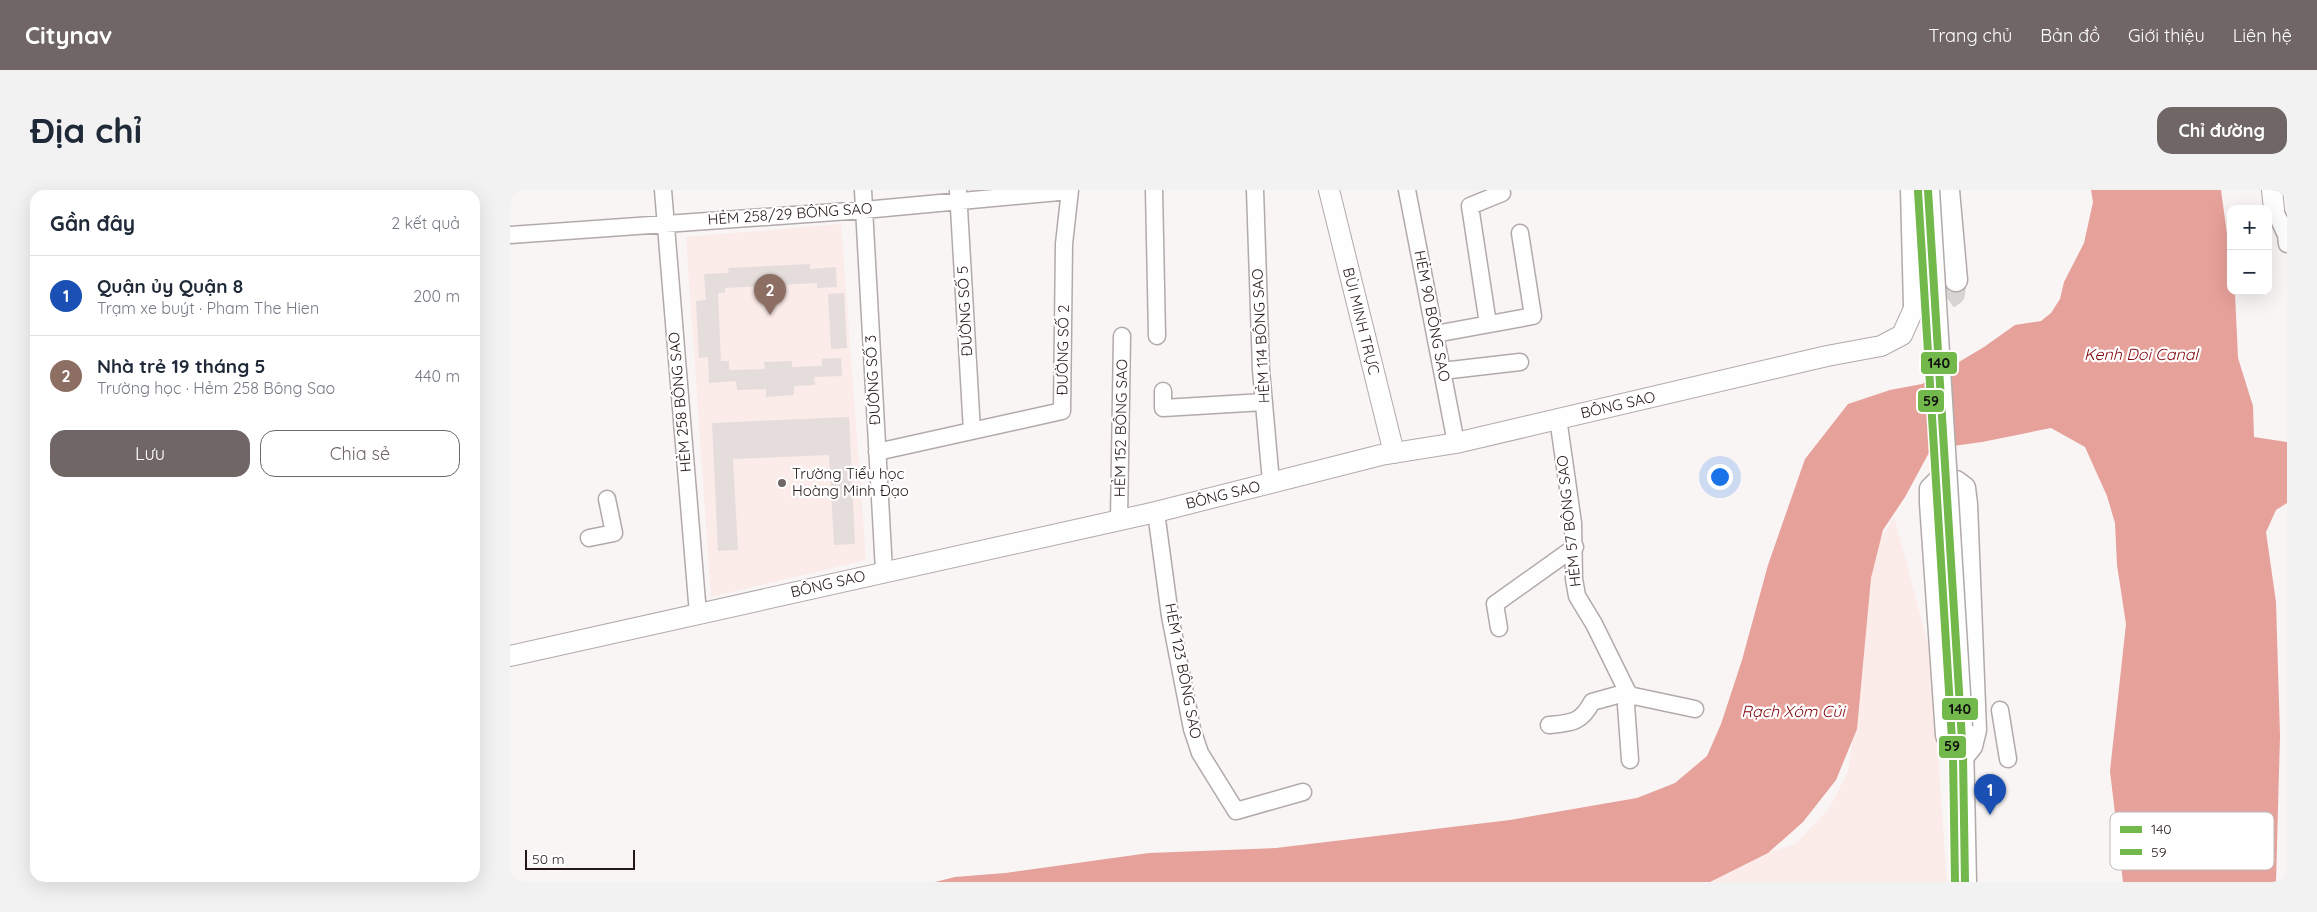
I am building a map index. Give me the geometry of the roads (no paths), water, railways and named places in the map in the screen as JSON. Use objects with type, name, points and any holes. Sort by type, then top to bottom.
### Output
[{"type":"main road","points":[[1912,190],[1915,306]]},
{"type":"main road","points":[[1928,190],[1963,756],[1965,882]]},
{"type":"main road","points":[[1948,190],[1956,280]]},
{"type":"main road","points":[[1938,482],[1956,482],[1964,488],[1966,504],[1975,730],[1971,746],[1963,756],[1952,746],[1948,735],[1930,503],[1931,489],[1938,482]]},
{"type":"street","name":"HẺM 258 BÔNG SAO","points":[[663,190],[698,614]]},
{"type":"street","name":"ĐƯỜNG SỐ 3","points":[[863,190],[884,571]]},
{"type":"street","points":[[1154,190],[1158,336]]},
{"type":"street","name":"HẺM 114 BÔNG SAO","points":[[1255,190],[1264,402],[1271,482]]},
{"type":"street","name":"BÙI MINH TRỰC","points":[[1329,190],[1394,453]]},
{"type":"street","name":"HẺM 90 BÔNG SAO","points":[[1407,190],[1456,443]]},
{"type":"street","points":[[1488,324],[1470,206],[1502,193],[1501,190]]},
{"type":"street","name":"HẺM 258/29 BÔNG SAO","points":[[510,235],[864,210],[958,195],[1070,191]]},
{"type":"street","name":"ĐƯỜNG SỐ 2","points":[[877,452],[1062,411],[1064,244],[1070,191]]},
{"type":"street","name":"ĐƯỜNG SỐ 5","points":[[958,195],[972,431]]},
{"type":"street","points":[[2273,199],[2286,235],[2287,244]]},
{"type":"street","points":[[1435,334],[1533,316],[1520,233]]},
{"type":"street","name":"BÔNG SAO","points":[[510,656],[884,571],[1156,512],[1394,453],[1456,443],[1827,356],[1881,346],[1902,335],[1915,306]]},
{"type":"street","name":"HẺM 152 BÔNG SAO","points":[[1119,520],[1122,336]]},
{"type":"street","points":[[1442,371],[1520,362]]},
{"type":"street","points":[[1163,391],[1163,408],[1264,402]]},
{"type":"street","name":"HẺM 57 BÔNG SAO","points":[[1558,418],[1574,547],[1574,579],[1577,596],[1594,624],[1628,694]]},
{"type":"street","points":[[589,538],[614,532],[607,499]]},
{"type":"street","name":"HẺM 123 BÔNG SAO","points":[[1156,512],[1170,616],[1192,729],[1200,753],[1236,811],[1303,792]]},
{"type":"street","points":[[1499,628],[1495,604],[1574,547]]},
{"type":"street","points":[[1628,694],[1626,705],[1630,760]]},
{"type":"street","points":[[1548,725],[1569,723],[1581,718],[1592,702],[1628,694],[1695,708]]},
{"type":"street","points":[[2000,710],[2008,759]]},
{"type":"water","points":[[2091,190],[2221,190],[2227,234],[2227,295],[2235,295],[2238,358],[2253,406],[2254,437],[2287,442],[2287,503],[2276,510],[2266,532],[2276,602],[2280,736],[2276,882],[2123,882],[2122,870],[2274,870],[2274,812],[2115,812],[2110,771],[2126,624],[2117,565],[2115,523],[2107,496],[2085,447],[2051,428],[1982,442],[1931,449],[1905,497],[1883,530],[1871,578],[1857,729],[1836,780],[1803,822],[1768,853],[1710,882],[935,882],[955,877],[1005,873],[1149,853],[1276,848],[1510,820],[1637,798],[1675,783],[1707,756],[1721,724],[1742,660],[1768,565],[1805,459],[1848,404],[1890,390],[1922,384],[1984,347],[2015,325],[2041,321],[2051,313],[2060,299],[2064,282],[2084,243],[2093,202]]},
{"type":"tunnel","points":[[1916,306],[1941,303],[1954,294],[1956,280]]},
{"type":"place","name":"Nhà trẻ 19 tháng 5","points":[[770,315]]},
{"type":"place","name":"Trường Tiểu học Hoàng Minh Đạo","points":[[782,483]]},
{"type":"place","name":"Quận ủy Quận 8","points":[[1990,815]]},
{"type":"water label","name":"Kenh Doi Canal","points":[[2141,354]]},
{"type":"water label","name":"Rạch Xóm Củi","points":[[1793,711]]}]
